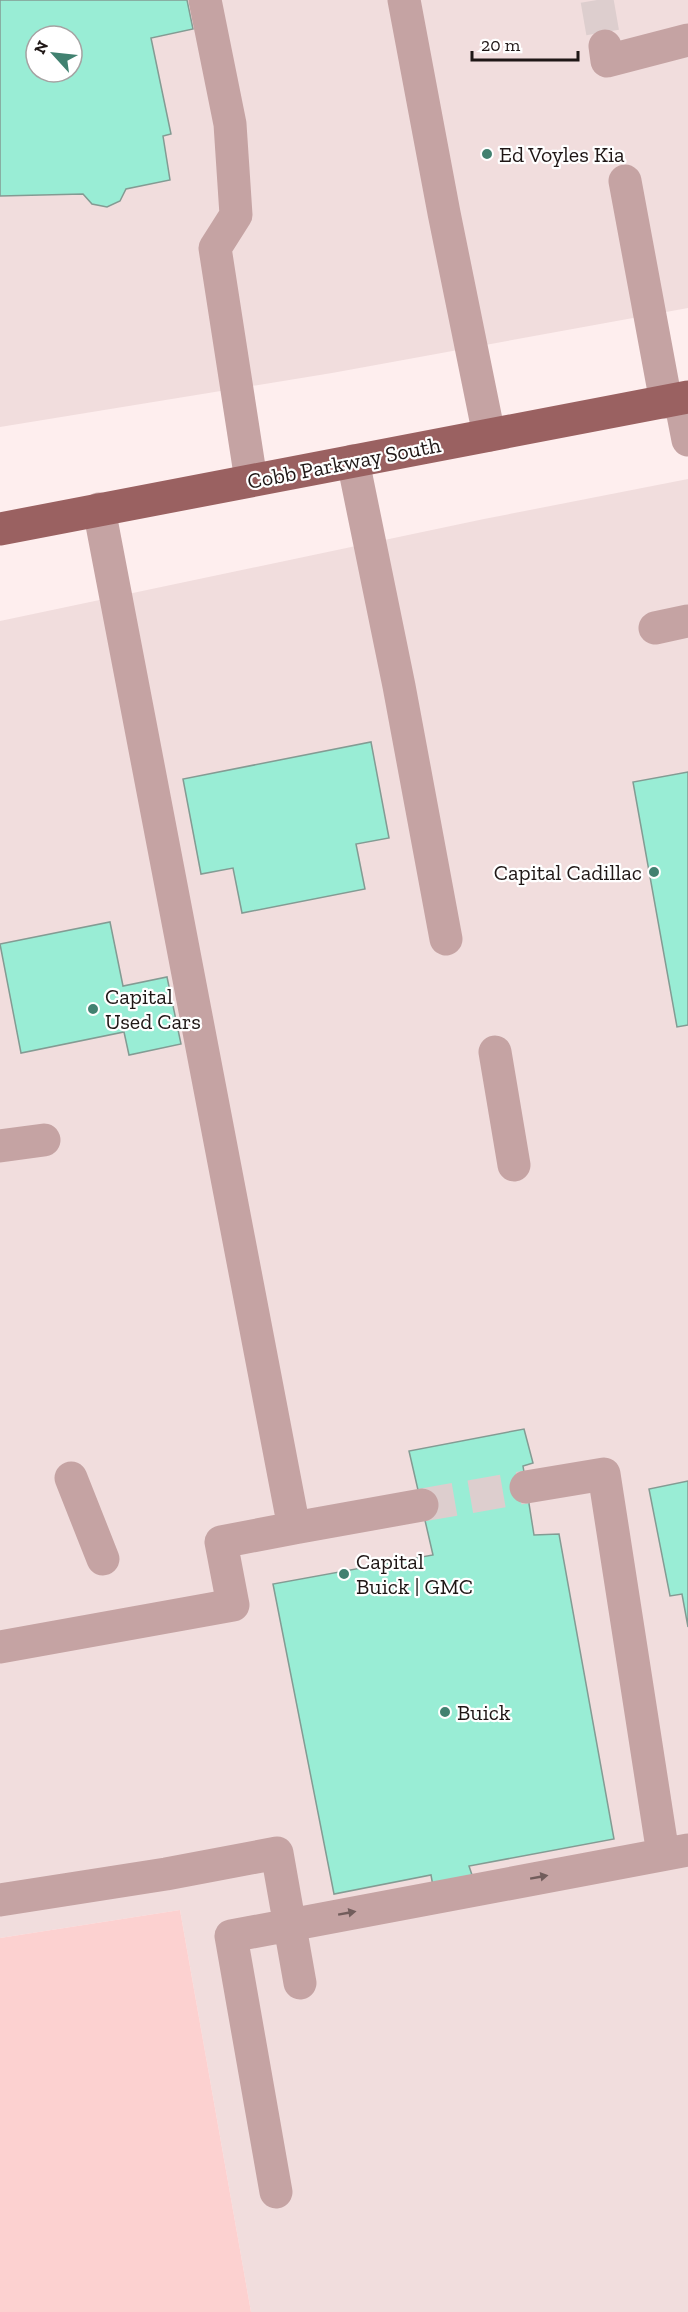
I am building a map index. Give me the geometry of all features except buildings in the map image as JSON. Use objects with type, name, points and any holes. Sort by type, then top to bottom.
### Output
[{"type":"main road","name":"Cobb Parkway South","points":[[0,529],[678,399]]},
{"type":"lane","points":[[206,0],[230,124],[236,215],[215,248],[251,480]]},
{"type":"lane","points":[[404,0],[489,435]]},
{"type":"lane","points":[[605,46],[607,61],[688,40]]},
{"type":"lane","points":[[626,181],[688,440]]},
{"type":"lane","points":[[353,461],[401,697],[446,939]]},
{"type":"lane","points":[[99,509],[294,1528]]},
{"type":"lane","points":[[655,628],[688,621]]},
{"type":"lane","points":[[495,1052],[514,1165]]},
{"type":"lane","points":[[0,1146],[44,1140]]},
{"type":"lane","points":[[276,2192],[231,1936],[289,1923],[676,1852],[604,1474],[526,1487]]},
{"type":"lane","points":[[71,1478],[103,1559]]},
{"type":"lane","points":[[0,1647],[233,1605],[221,1542],[422,1505]]},
{"type":"lane","points":[[0,1900],[166,1874],[277,1853],[300,1983]]},
{"type":"shaded area","points":[[0,0],[688,0],[688,308],[332,373],[0,427]]},
{"type":"shaded area","name":"Capital Buick | GMC","points":[[688,479],[688,2312],[251,2312],[180,1910],[0,1938],[0,621],[484,519]]},
{"type":"shaded area","points":[[180,1910],[251,2312],[0,2312],[0,1938]]},
{"type":"tunnel","points":[[597,0],[605,46]]},
{"type":"tunnel","points":[[422,1505],[526,1487]]},
{"type":"place","name":"Ed Voyles Kia","points":[[487,154]]},
{"type":"place","name":"Capital Cadillac","points":[[654,872]]},
{"type":"place","name":"Capital Used Cars","points":[[93,1009]]},
{"type":"place","name":"Capital Buick | GMC","points":[[344,1574]]},
{"type":"place","name":"Buick","points":[[445,1712]]}]
